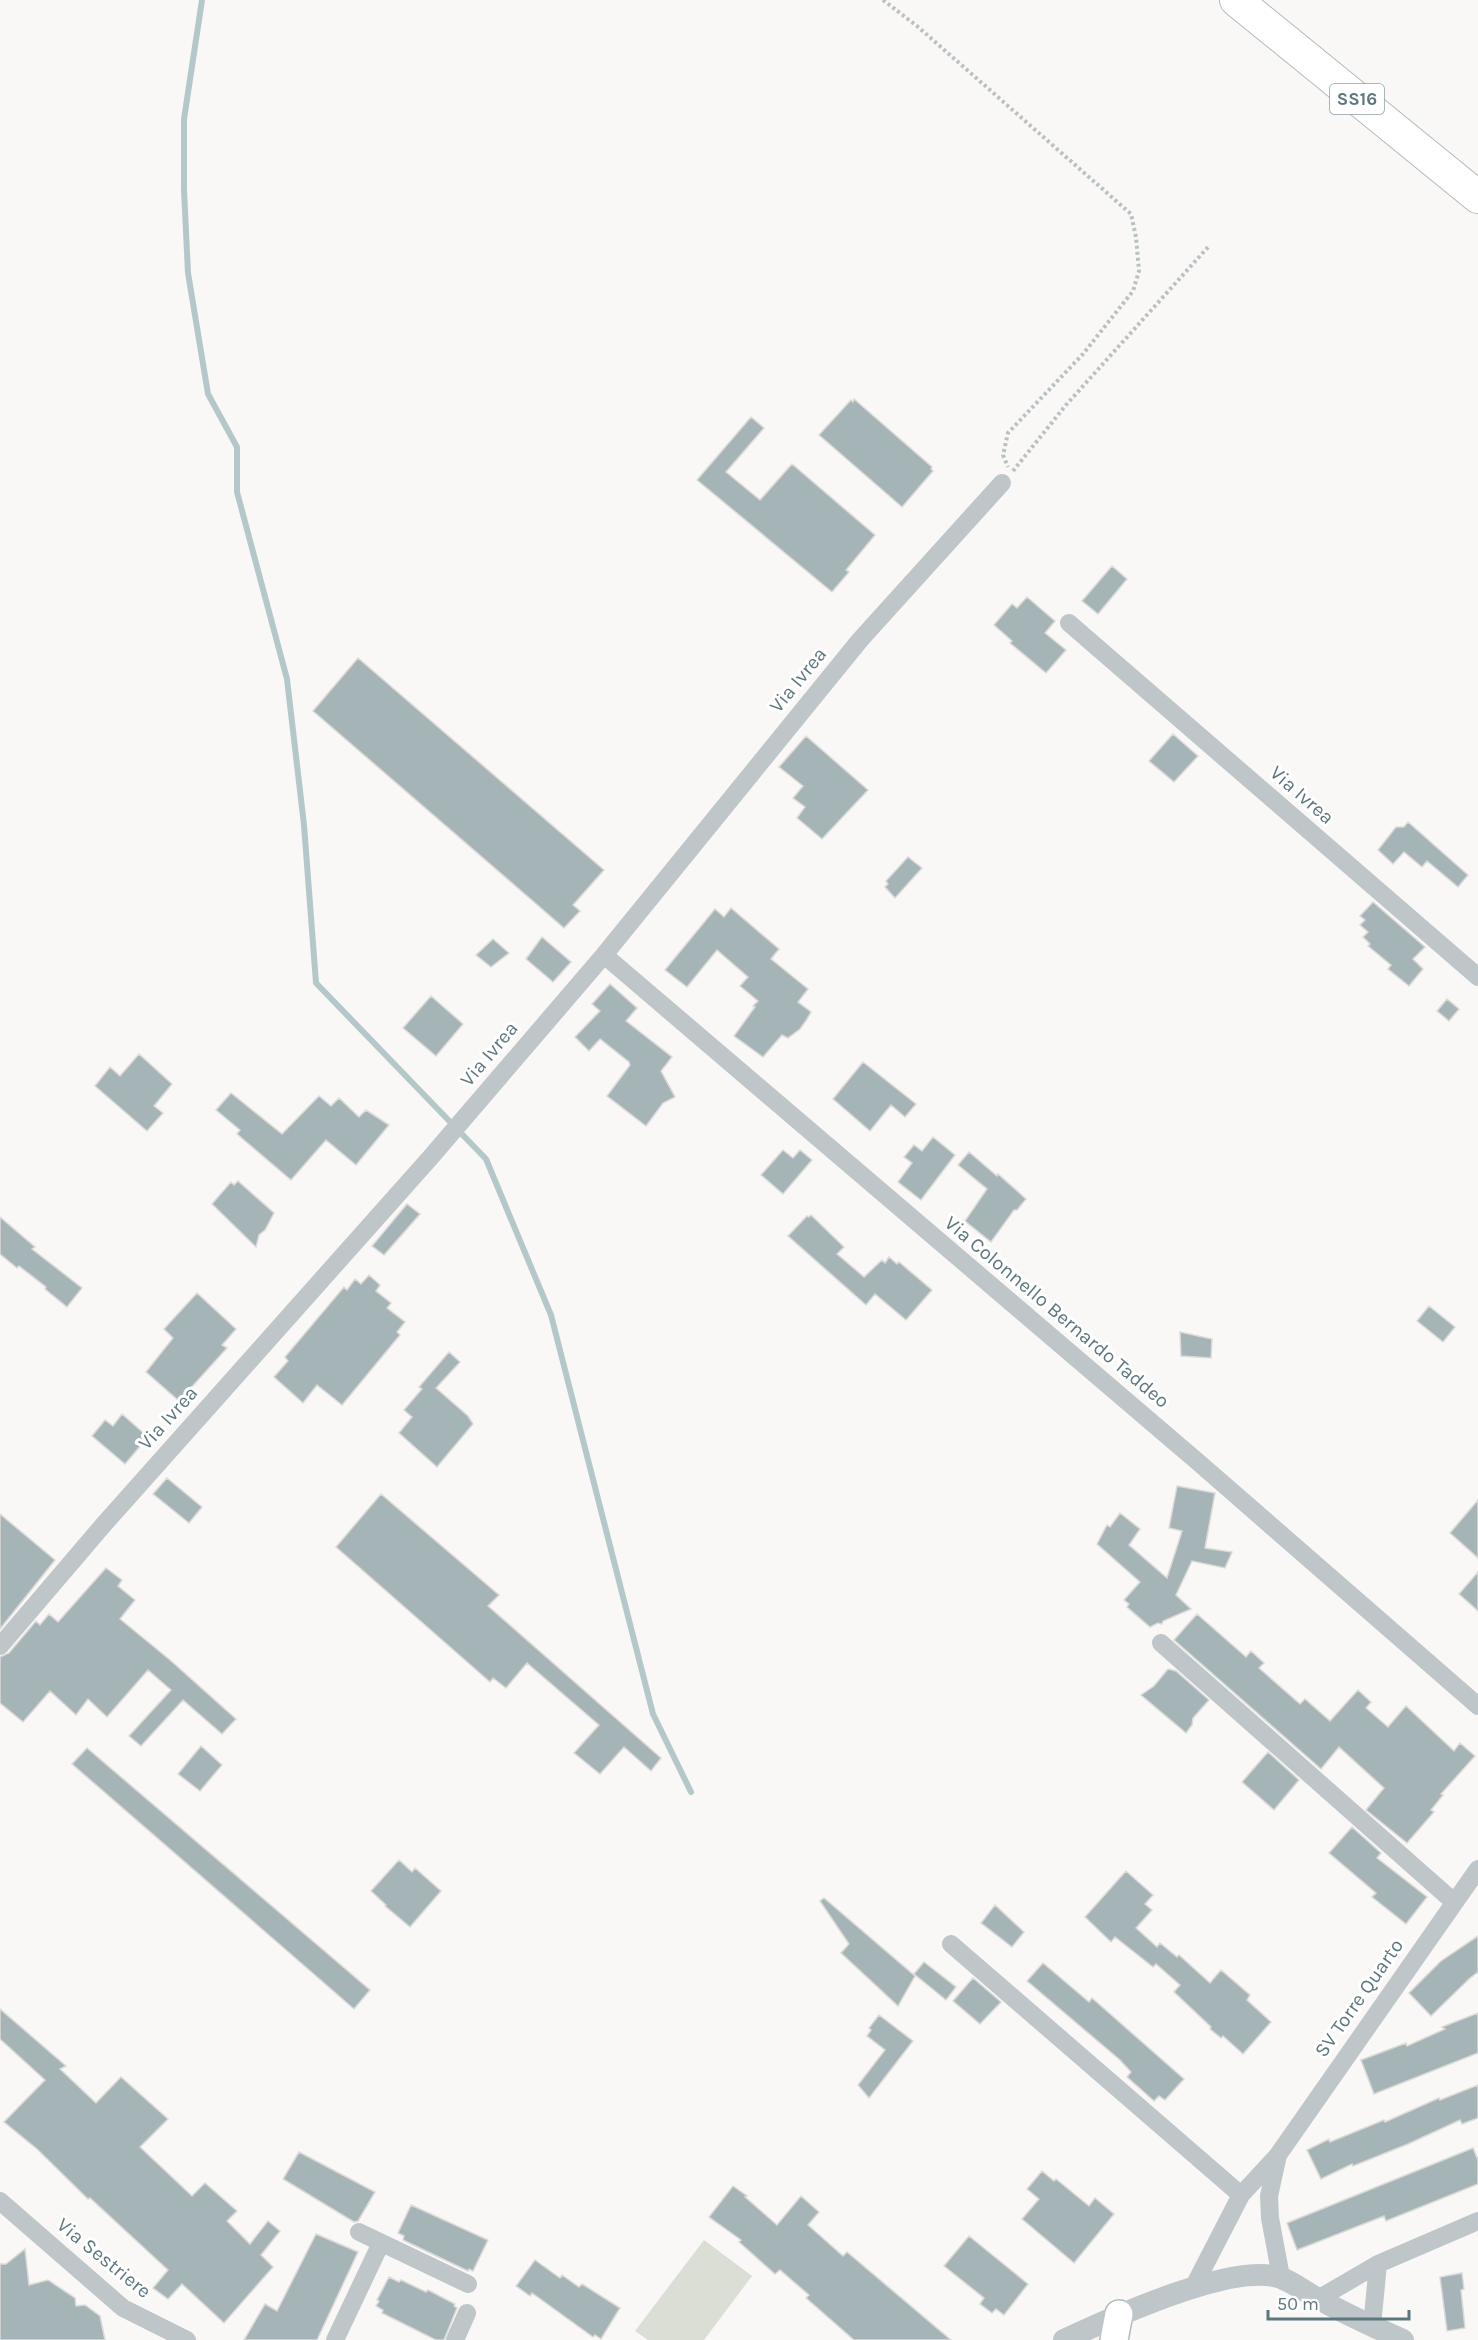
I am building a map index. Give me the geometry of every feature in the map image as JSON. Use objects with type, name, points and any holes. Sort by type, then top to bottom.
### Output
[{"type":"highway","name":"SS16","points":[[1236,0],[1478,197]]},
{"type":"highway","name":"SS16","points":[[1261,0],[1478,175]]},
{"type":"street","name":"Via Ivrea","points":[[0,1646],[105,1523],[430,1158],[604,955],[860,640],[1007,478]]},
{"type":"street","name":"Via Ivrea","points":[[1069,623],[1478,977]]},
{"type":"street","name":"Via Colonnello Bernardo Taddeo","points":[[604,955],[1198,1462],[1478,1706]]},
{"type":"street","points":[[1161,1643],[1454,1902]]},
{"type":"street","name":"SV Torre Quarto","points":[[1193,2288],[1241,2195],[1278,2155],[1478,1869]]},
{"type":"street","points":[[951,1944],[1241,2195]]},
{"type":"street","name":"SV Torre Quarto","points":[[1278,2155],[1269,2196],[1270,2218],[1281,2277]]},
{"type":"street","name":"Via Sestriere","points":[[0,2201],[123,2308],[187,2340]]},
{"type":"street","points":[[1317,2299],[1378,2264],[1478,2221]]},
{"type":"street","points":[[359,2232],[468,2284]]},
{"type":"street","points":[[335,2340],[381,2243]]},
{"type":"street","points":[[1372,2326],[1378,2264]]},
{"type":"street","points":[[1064,2340],[1117,2327],[1193,2288],[1260,2275],[1281,2277],[1317,2299],[1403,2340]]},
{"type":"street","points":[[455,2340],[467,2313]]},
{"type":"path","points":[[884,0],[917,26],[1131,214],[1137,237],[1139,271],[1133,291],[1083,354],[1008,433],[1003,455],[1007,478]]},
{"type":"path","points":[[1007,478],[1066,405],[1208,247]]},
{"type":"shaded area","points":[[704,2240],[752,2276],[704,2340],[648,2340],[635,2331]]},
{"type":"building","points":[[854,399],[932,467],[933,471],[902,507],[819,435]]},
{"type":"building","points":[[751,417],[764,428],[726,472],[760,500],[792,464],[875,535],[846,570],[849,572],[832,592],[697,480]]},
{"type":"building","points":[[1112,566],[1127,579],[1098,614],[1082,601]]},
{"type":"building","points":[[1027,597],[1055,621],[1045,633],[1066,650],[1046,673],[1010,643],[1012,641],[994,625],[1012,604],[1017,608]]},
{"type":"building","points":[[358,658],[604,870],[573,905],[580,911],[564,928],[313,711]]},
{"type":"building","points":[[1173,734],[1198,756],[1174,782],[1149,761]]},
{"type":"building","points":[[806,736],[868,790],[822,839],[797,818],[805,807],[793,798],[803,786],[779,767]]},
{"type":"building","points":[[1408,822],[1468,875],[1458,887],[1427,861],[1422,867],[1404,852],[1393,864],[1378,850],[1396,827],[1404,827]]},
{"type":"building","points":[[908,857],[922,868],[895,898],[885,887],[888,884],[886,881]]},
{"type":"building","points":[[1373,902],[1425,947],[1413,959],[1423,969],[1409,986],[1388,969],[1391,965],[1368,946],[1370,944],[1363,937],[1368,932],[1360,925],[1365,920],[1360,916]]},
{"type":"building","points":[[731,908],[779,949],[771,959],[808,989],[798,1002],[811,1012],[807,1019],[800,1029],[788,1038],[782,1035],[763,1057],[734,1036],[758,1001],[740,986],[748,977],[717,950],[687,987],[665,970],[715,909],[724,917]]},
{"type":"building","points":[[542,937],[571,962],[553,982],[526,959]]},
{"type":"building","points":[[493,939],[509,953],[491,967],[476,955]]},
{"type":"building","points":[[610,984],[637,1008],[626,1021],[672,1057],[661,1071],[675,1097],[663,1103],[646,1126],[607,1096],[630,1065],[629,1062],[600,1039],[589,1051],[575,1037],[600,1011],[592,1004]]},
{"type":"building","points":[[431,996],[463,1024],[436,1056],[403,1028]]},
{"type":"building","points":[[1447,999],[1459,1009],[1449,1021],[1437,1011]]},
{"type":"building","points":[[139,1054],[172,1084],[154,1106],[163,1113],[147,1131],[95,1086],[110,1067],[120,1076]]},
{"type":"building","points":[[863,1062],[916,1104],[905,1117],[891,1105],[870,1131],[833,1099]]},
{"type":"building","points":[[231,1093],[282,1134],[319,1096],[331,1106],[339,1098],[359,1117],[366,1110],[389,1125],[356,1165],[326,1140],[291,1180],[237,1134],[240,1130],[216,1110]]},
{"type":"building","points":[[933,1137],[955,1155],[921,1200],[898,1182],[912,1163],[904,1157],[914,1145],[922,1151]]},
{"type":"building","points":[[783,1150],[793,1158],[800,1150],[812,1160],[783,1194],[761,1175]]},
{"type":"building","points":[[969,1152],[1026,1199],[1017,1210],[1014,1210],[991,1242],[965,1221],[987,1189],[958,1165]]},
{"type":"building","points":[[238,1181],[274,1213],[265,1230],[259,1235],[256,1247],[212,1204],[231,1182],[234,1185]]},
{"type":"building","points":[[407,1204],[420,1214],[384,1255],[372,1246]]},
{"type":"building","points":[[811,1215],[844,1247],[837,1254],[864,1277],[882,1260],[885,1263],[889,1257],[897,1264],[899,1262],[932,1290],[906,1320],[875,1294],[866,1305],[788,1236],[807,1216]]},
{"type":"building","points":[[0,1217],[35,1247],[32,1249],[82,1288],[67,1307],[45,1289],[46,1287],[0,1254]]},
{"type":"building","points":[[369,1275],[380,1285],[376,1291],[391,1303],[387,1308],[405,1322],[397,1332],[400,1335],[342,1405],[317,1385],[303,1403],[274,1377],[288,1361],[285,1357],[344,1287],[347,1290],[355,1279],[361,1284]]},
{"type":"building","points":[[197,1293],[236,1329],[222,1345],[227,1348],[179,1401],[146,1372],[173,1338],[164,1329]]},
{"type":"building","points":[[1429,1306],[1455,1327],[1443,1342],[1417,1321]]},
{"type":"building","points":[[1180,1332],[1212,1339],[1211,1358],[1181,1356]]},
{"type":"building","points":[[449,1352],[460,1362],[436,1388],[468,1416],[473,1424],[437,1467],[399,1433],[412,1417],[404,1410],[422,1389],[419,1387]]},
{"type":"building","points":[[122,1414],[148,1437],[125,1464],[92,1436],[105,1420],[113,1426]]},
{"type":"building","points":[[167,1478],[202,1507],[189,1523],[153,1494]]},
{"type":"building","points":[[1177,1486],[1215,1493],[1205,1548],[1232,1552],[1225,1568],[1192,1561],[1176,1595],[1191,1609],[1163,1621],[1162,1624],[1158,1623],[1150,1627],[1127,1607],[1129,1604],[1124,1600],[1140,1582],[1097,1544],[1107,1525],[1110,1527],[1120,1513],[1140,1529],[1129,1545],[1167,1578],[1182,1531],[1169,1528]]},
{"type":"building","points":[[381,1494],[499,1595],[488,1606],[661,1758],[651,1771],[624,1747],[600,1774],[574,1753],[599,1725],[527,1663],[506,1688],[493,1678],[490,1682],[336,1547]]},
{"type":"building","points":[[1478,1500],[1478,1558],[1450,1533]]},
{"type":"building","points":[[0,1514],[55,1560],[0,1629]]},
{"type":"building","points":[[106,1568],[122,1580],[118,1586],[135,1600],[120,1619],[236,1719],[222,1734],[183,1700],[141,1746],[129,1736],[171,1690],[148,1670],[107,1717],[88,1699],[76,1715],[50,1691],[23,1722],[0,1703],[0,1657],[9,1653],[36,1621],[40,1625],[49,1614],[58,1622]]},
{"type":"building","points":[[1478,1572],[1478,1611],[1459,1594]]},
{"type":"building","points":[[1197,1614],[1246,1657],[1251,1651],[1264,1663],[1259,1668],[1300,1704],[1305,1699],[1330,1721],[1358,1690],[1371,1702],[1366,1708],[1388,1727],[1406,1706],[1454,1751],[1460,1743],[1475,1756],[1441,1794],[1443,1795],[1431,1810],[1434,1812],[1407,1843],[1366,1810],[1384,1788],[1339,1747],[1321,1769],[1174,1640]]},
{"type":"building","points":[[1168,1669],[1176,1671],[1209,1700],[1193,1718],[1192,1725],[1186,1733],[1141,1695],[1154,1686]]},
{"type":"building","points":[[201,1746],[222,1765],[200,1791],[178,1774]]},
{"type":"building","points":[[87,1748],[370,1990],[354,2009],[72,1764]]},
{"type":"building","points":[[1268,1752],[1299,1780],[1274,1810],[1242,1782]]},
{"type":"building","points":[[1352,1827],[1381,1853],[1377,1858],[1427,1897],[1406,1924],[1372,1897],[1376,1893],[1329,1853]]},
{"type":"building","points":[[399,1860],[412,1872],[415,1868],[441,1891],[410,1927],[371,1891]]},
{"type":"building","points":[[1126,1871],[1153,1895],[1145,1904],[1152,1910],[1136,1928],[1157,1947],[1160,1943],[1177,1957],[1179,1955],[1210,1983],[1221,1970],[1250,1995],[1247,2000],[1271,2022],[1243,2054],[1223,2036],[1221,2038],[1210,2029],[1211,2027],[1174,1992],[1180,1985],[1156,1964],[1153,1967],[1115,1937],[1111,1942],[1085,1917]]},
{"type":"building","points":[[824,1898],[915,1976],[898,2006],[841,1953],[849,1944],[820,1901]]},
{"type":"building","points":[[995,1905],[1024,1932],[1012,1947],[981,1923]]},
{"type":"building","points":[[1478,1936],[1478,1972],[1431,2016],[1409,1993],[1441,1961]]},
{"type":"building","points":[[924,1962],[956,1987],[946,2000],[914,1974]]},
{"type":"building","points":[[1043,1963],[1089,2002],[1092,1998],[1184,2079],[1165,2100],[1159,2096],[1154,2101],[1127,2077],[1131,2072],[1120,2060],[1027,1981]]},
{"type":"building","points":[[973,1978],[1001,2002],[980,2024],[953,2001]]},
{"type":"building","points":[[0,2009],[66,2066],[60,2069],[96,2103],[121,2077],[168,2119],[140,2147],[192,2196],[205,2183],[237,2211],[227,2221],[250,2244],[268,2221],[280,2231],[261,2255],[273,2267],[224,2323],[182,2284],[168,2299],[153,2288],[168,2270],[90,2198],[88,2199],[37,2149],[4,2122],[45,2080],[0,2039]]},
{"type":"building","points":[[1478,2013],[1478,2053],[1374,2094],[1361,2060],[1406,2043],[1407,2046],[1445,2029],[1442,2027]]},
{"type":"building","points":[[879,2015],[913,2041],[869,2098],[858,2085],[885,2050],[867,2036],[871,2030],[869,2028]]},
{"type":"building","points":[[1478,2085],[1478,2118],[1462,2124],[1460,2120],[1321,2179],[1307,2150],[1329,2139],[1330,2142],[1384,2120],[1385,2122],[1439,2098],[1440,2100]]},
{"type":"building","points":[[1473,2148],[1478,2160],[1478,2184],[1386,2221],[1384,2216],[1297,2250],[1287,2223]]},
{"type":"building","points":[[299,2152],[375,2192],[358,2221],[354,2222],[283,2179]]},
{"type":"building","points":[[1042,2171],[1054,2181],[1056,2179],[1089,2206],[1095,2198],[1114,2214],[1074,2263],[1022,2219],[1039,2199],[1027,2189]]},
{"type":"building","points":[[733,2186],[747,2196],[745,2197],[777,2225],[801,2196],[819,2212],[808,2225],[843,2256],[847,2252],[951,2340],[854,2340],[806,2298],[809,2295],[780,2270],[775,2274],[739,2242],[741,2240],[709,2217]]},
{"type":"building","points":[[411,2205],[488,2240],[473,2271],[469,2269],[468,2271],[403,2240],[404,2236],[398,2233]]},
{"type":"building","points":[[316,2234],[358,2252],[317,2340],[244,2340],[265,2304],[277,2311]]},
{"type":"building","points":[[969,2236],[1028,2284],[1004,2315],[996,2309],[992,2313],[980,2304],[984,2298],[944,2266]]},
{"type":"building","points":[[25,2249],[29,2285],[48,2280],[75,2298],[76,2306],[85,2305],[100,2316],[105,2340],[0,2340],[0,2264],[6,2264]]},
{"type":"building","points":[[535,2260],[560,2278],[562,2275],[579,2287],[582,2284],[620,2308],[601,2339],[595,2335],[593,2337],[532,2293],[530,2296],[516,2286]]},
{"type":"building","points":[[1462,2273],[1464,2289],[1461,2290],[1465,2328],[1447,2331],[1440,2277]]},
{"type":"building","points":[[389,2277],[426,2292],[428,2290],[455,2304],[457,2308],[444,2340],[436,2340],[382,2313],[383,2310],[376,2306],[379,2301],[377,2300]]},
{"type":"waterway","points":[[202,0],[184,119],[184,190],[188,273],[208,394],[237,447],[237,492],[287,679],[304,825],[316,983],[486,1159],[551,1315],[653,1714],[691,1792]]}]
